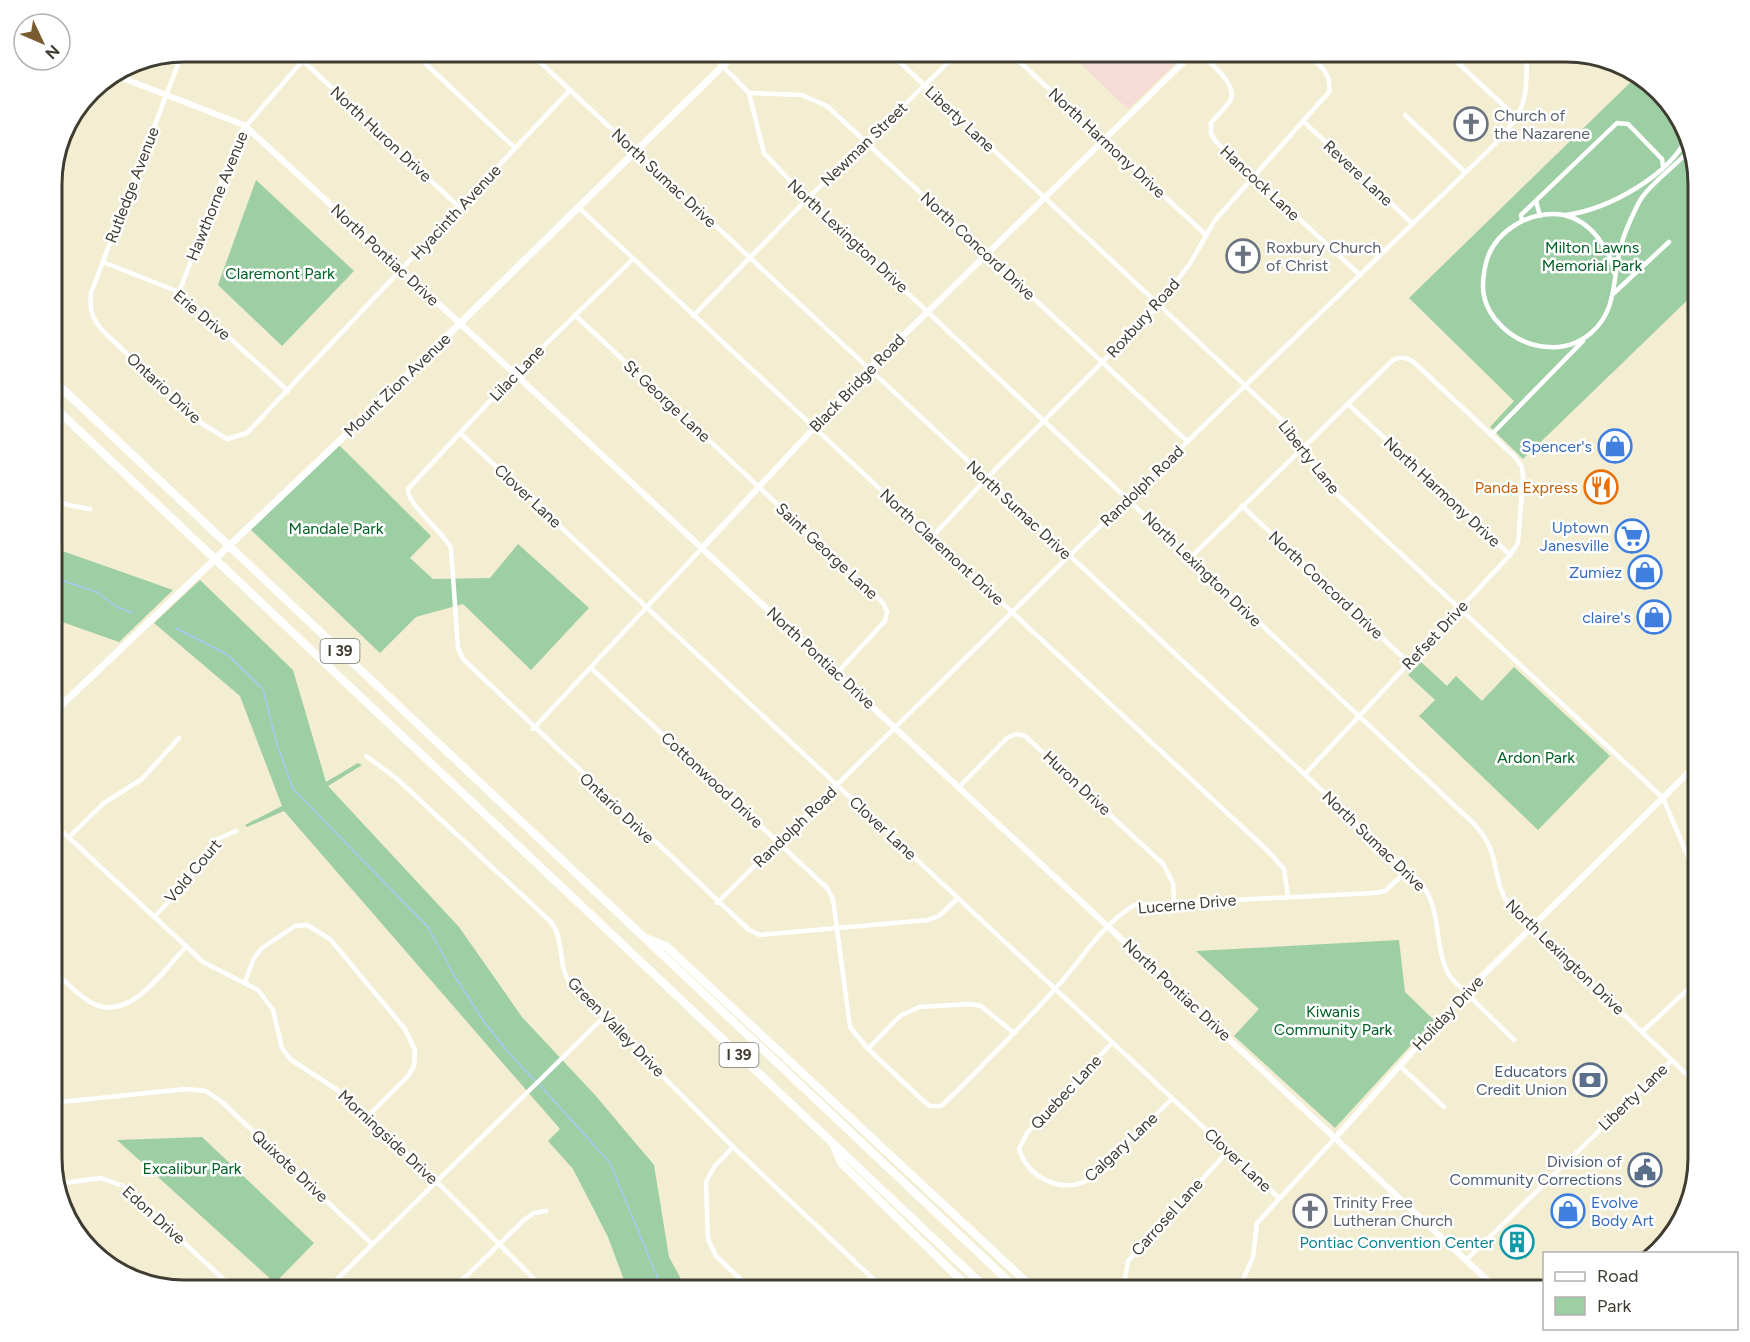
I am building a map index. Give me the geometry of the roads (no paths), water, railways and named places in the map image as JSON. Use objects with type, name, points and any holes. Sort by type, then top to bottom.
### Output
[{"type":"highway","name":"I 39","points":[[62,388],[1007,1280]]},
{"type":"highway","name":"I 39","points":[[62,414],[977,1280]]},
{"type":"highway","points":[[645,938],[666,946],[1024,1280]]},
{"type":"highway","points":[[833,1143],[841,1163],[961,1280]]},
{"type":"main road","name":"Mount Zion Avenue","points":[[62,704],[460,323],[727,62]]},
{"type":"street","name":"Rutledge Avenue","points":[[94,320],[90,305],[91,293],[179,62]]},
{"type":"street","name":"Hawthorne Avenue","points":[[179,292],[232,148],[244,125],[300,62]]},
{"type":"street","name":"North Huron Drive","points":[[304,62],[460,208]]},
{"type":"street","points":[[424,62],[515,148]]},
{"type":"street","name":"North Sumac Drive","points":[[541,62],[748,258],[870,368],[985,480],[1408,870],[1434,902],[1443,966],[1449,977],[1514,1041]]},
{"type":"street","name":"North Lexington Drive","points":[[719,62],[749,93],[764,153],[807,199],[1045,420],[1189,559],[1482,833],[1494,858],[1502,896],[1509,906],[1688,1075]]},
{"type":"street","name":"Liberty Lane","points":[[899,62],[1284,422],[1327,485],[1662,798],[1688,858]]},
{"type":"street","name":"Newman Street","points":[[693,316],[807,199],[949,62]]},
{"type":"street","name":"North Harmony Drive","points":[[1020,62],[1206,236]]},
{"type":"street","name":"Black Bridge Road","points":[[533,729],[870,368],[1185,62]]},
{"type":"street","name":"Hancock Lane","points":[[1207,62],[1229,83],[1232,91],[1230,100],[1211,123],[1211,134],[1217,143],[1360,275]]},
{"type":"street","name":"Roxbury Road","points":[[932,537],[985,480],[1159,304],[1191,262],[1206,236],[1252,176],[1304,122],[1329,92],[1330,81],[1326,71],[1317,62]]},
{"type":"street","points":[[1457,62],[1518,118]]},
{"type":"street","name":"Randolph Road","points":[[717,903],[1068,557],[1130,500],[1413,224],[1518,118],[1526,93],[1527,62]]},
{"type":"street","name":"North Pontiac Drive","points":[[122,78],[244,125],[516,374],[1487,1280]]},
{"type":"street","name":"Hyacinth Avenue","points":[[242,436],[288,391],[569,91]]},
{"type":"street","name":"North Concord Drive","points":[[749,93],[802,95],[814,98],[827,106],[1188,442]]},
{"type":"street","points":[[1405,115],[1465,172]]},
{"type":"street","name":"Revere Lane","points":[[1304,122],[1413,224]]},
{"type":"street","points":[[1522,221],[1521,216],[1617,123],[1628,124],[1662,159],[1663,166]]},
{"type":"street","points":[[1591,333],[1576,344],[1558,347],[1532,346],[1504,330],[1485,304],[1482,287],[1487,259],[1494,244],[1504,233],[1522,221],[1540,216],[1565,215],[1594,209],[1633,190],[1682,147]]},
{"type":"street","points":[[1189,559],[1393,360],[1404,357],[1418,366],[1491,435],[1606,318],[1613,294],[1620,246],[1640,201],[1685,155]]},
{"type":"street","points":[[1662,159],[1672,157]]},
{"type":"street","points":[[1633,190],[1633,198],[1640,201]]},
{"type":"street","points":[[1536,201],[1540,216]]},
{"type":"street","name":"North Claremont Drive","points":[[578,207],[1278,860],[1284,869],[1288,897]]},
{"type":"street","points":[[1565,215],[1582,224],[1607,249],[1615,274]]},
{"type":"street","points":[[1613,294],[1669,242]]},
{"type":"street","points":[[1607,249],[1620,246]]},
{"type":"street","name":"Lilac Lane","points":[[407,492],[516,374],[633,259]]},
{"type":"street","name":"Erie Drive","points":[[103,262],[179,292],[288,391]]},
{"type":"street","name":"St George Lane","points":[[575,315],[759,487]]},
{"type":"street","name":"Ontario Drive","points":[[94,320],[201,423],[227,439],[242,436]]},
{"type":"street","points":[[1558,347],[1563,353],[1563,361]]},
{"type":"street","name":"North Harmony Drive","points":[[1348,404],[1510,555]]},
{"type":"street","name":"Clover Lane","points":[[460,433],[1279,1198]]},
{"type":"street","name":"Refset Drive","points":[[1305,774],[1510,555],[1518,543],[1522,467],[1491,435]]},
{"type":"street","name":"Saint George Lane","points":[[759,487],[883,603],[887,612],[885,621],[837,673]]},
{"type":"street","name":"Ontario Drive","points":[[407,492],[411,501],[445,536],[451,548],[458,648],[463,659],[533,729],[748,930],[760,935],[838,930],[928,920],[939,916],[958,898]]},
{"type":"street","points":[[62,503],[90,509]]},
{"type":"street","name":"North Concord Drive","points":[[1242,506],[1409,663]]},
{"type":"street","name":"Cottonwood Drive","points":[[591,668],[827,888],[833,899],[838,930],[846,1015],[856,1036],[923,1102],[934,1107]]},
{"type":"street","name":"Huron Drive","points":[[959,787],[1007,738],[1016,734],[1025,736],[1163,864],[1173,883],[1174,902]]},
{"type":"street","points":[[69,837],[104,802],[142,779],[179,738]]},
{"type":"street","name":"Green Valley Drive","points":[[366,756],[392,773],[551,922],[558,934],[566,976],[733,1147],[874,1280]]},
{"type":"street","name":"Holiday Drive","points":[[1243,1280],[1253,1257],[1257,1223],[1466,993],[1688,773]]},
{"type":"street","name":"Morningside Drive","points":[[62,831],[203,962],[245,982],[267,999],[273,1010],[282,1048],[290,1059],[331,1085],[368,1116],[535,1280]]},
{"type":"street","name":"Vold Court","points":[[154,917],[186,883],[218,838],[236,831]]},
{"type":"street","name":"Lucerne Drive","points":[[934,1107],[941,1106],[1014,1033],[1124,911],[1135,905],[1374,894],[1385,891],[1408,870]]},
{"type":"street","points":[[245,982],[254,958],[262,948],[294,926],[307,926],[330,939],[405,1029],[414,1044],[415,1060],[412,1071],[368,1116]]},
{"type":"street","points":[[62,978],[91,1003],[118,1008],[140,994],[187,946]]},
{"type":"street","points":[[1642,1032],[1688,989]]},
{"type":"street","points":[[868,1049],[900,1016],[920,1007],[970,1004],[981,1006],[1014,1033]]},
{"type":"street","points":[[336,1280],[604,1017]]},
{"type":"street","name":"Quebec Lane","points":[[1035,1171],[1021,1156],[1019,1149],[1027,1133],[1112,1043]]},
{"type":"street","name":"Liberty Lane","points":[[1466,1260],[1672,1060]]},
{"type":"street","points":[[1400,1066],[1444,1107]]},
{"type":"street","name":"Quixote Drive","points":[[62,1102],[186,1089],[206,1091],[222,1102],[372,1244]]},
{"type":"street","name":"Calgary Lane","points":[[1035,1171],[1050,1183],[1059,1186],[1079,1185],[1088,1180],[1172,1099]]},
{"type":"street","points":[[733,1147],[714,1167],[706,1182],[708,1239],[716,1256],[741,1280]]},
{"type":"street","name":"Carrosel Lane","points":[[1125,1280],[1128,1261],[1228,1151]]},
{"type":"street","name":"Edon Drive","points":[[64,1183],[101,1178],[123,1186],[224,1280]]},
{"type":"street","points":[[462,1280],[528,1216],[546,1211]]},
{"type":"waterway","points":[[62,581],[97,592],[117,607],[133,613]]},
{"type":"waterway","points":[[176,628],[228,655],[263,689],[276,741],[293,789],[428,927],[455,977],[485,1023],[535,1081]]},
{"type":"waterway","points":[[539,1084],[610,1163],[658,1280]]},
{"type":"place","name":"Church of the Nazarene","points":[[1471,124]]},
{"type":"place","name":"Roxbury Church of Christ","points":[[1243,256]]},
{"type":"place","name":"Spencer's","points":[[1615,446]]},
{"type":"place","name":"Panda Express","points":[[1601,487]]},
{"type":"place","name":"Uptown Janesville","points":[[1632,536]]},
{"type":"place","name":"Zumiez","points":[[1645,572]]},
{"type":"place","name":"claire's","points":[[1654,617]]},
{"type":"place","name":"Educators Credit Union","points":[[1590,1080]]},
{"type":"place","name":"Division of Community Corrections","points":[[1645,1170]]},
{"type":"place","name":"Trinity Free Lutheran Church","points":[[1310,1211]]},
{"type":"place","name":"Evolve Body Art","points":[[1568,1211]]},
{"type":"place","name":"Pontiac Convention Center","points":[[1517,1242]]},
{"type":"park label","name":"Milton Lawns Memorial Park","points":[[1592,256]]},
{"type":"park label","name":"Claremont Park","points":[[280,273]]},
{"type":"park label","name":"Mandale Park","points":[[336,528]]},
{"type":"park label","name":"Ardon Park","points":[[1536,757]]},
{"type":"park label","name":"Kiwanis Community Park","points":[[1333,1020]]},
{"type":"park label","name":"Excalibur Park","points":[[192,1168]]}]
